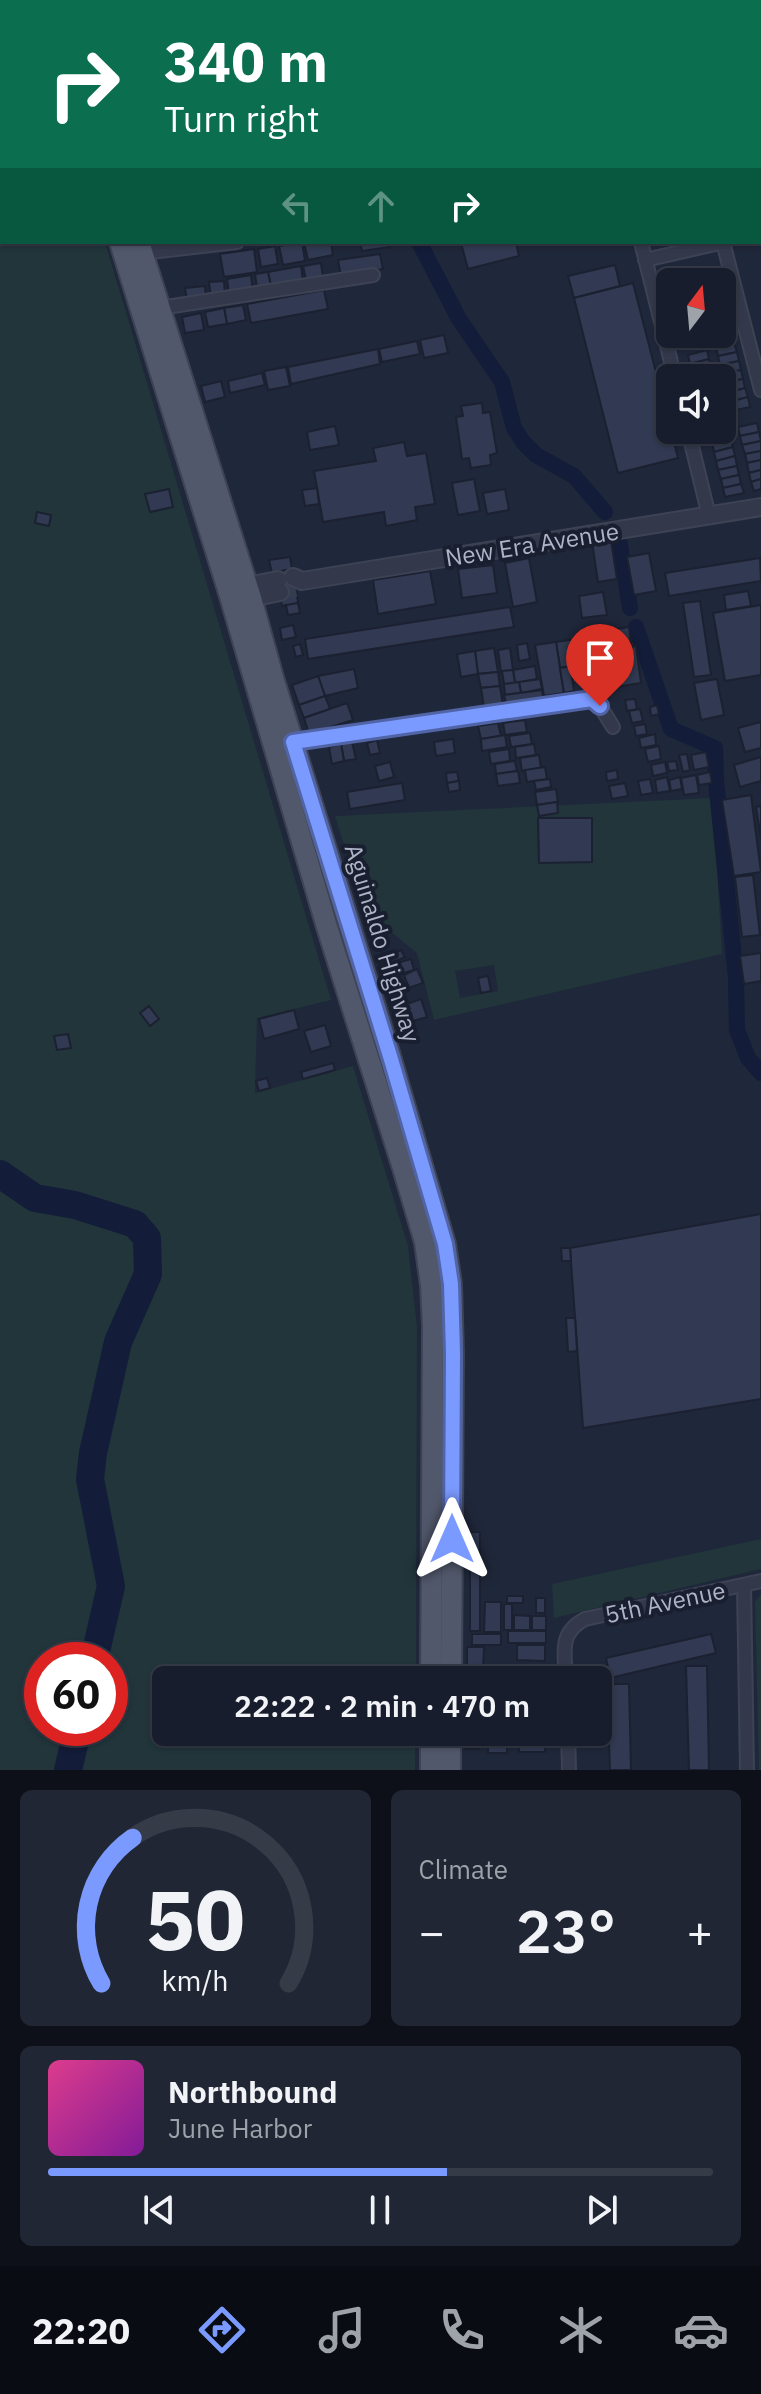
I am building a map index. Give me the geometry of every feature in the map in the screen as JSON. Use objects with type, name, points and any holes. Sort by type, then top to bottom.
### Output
[{"type":"main road","name":"Aguinaldo Highway","points":[[121,244],[293,742],[299,793]]},
{"type":"main road","name":"Aguinaldo Highway","points":[[140,248],[299,793],[327,927],[425,1242],[431,1285],[443,1460],[450,1666]]},
{"type":"main road","name":"Aguinaldo Highway","points":[[432,1666],[443,1460]]},
{"type":"main road","points":[[431,1746],[431,1770]]},
{"type":"main road","points":[[450,1746],[450,1770]]},
{"type":"street","points":[[140,248],[205,244]]},
{"type":"street","points":[[641,244],[671,364]]},
{"type":"street","points":[[645,260],[715,244]]},
{"type":"street","points":[[724,244],[761,390]]},
{"type":"street","points":[[160,308],[373,275]]},
{"type":"street","points":[[691,444],[709,516]]},
{"type":"street","name":"New Era Avenue","points":[[243,593],[761,507]]},
{"type":"street","points":[[293,742],[592,699],[613,727]]},
{"type":"street","name":"5th Avenue","points":[[566,1666],[566,1636],[570,1628],[585,1619],[761,1581]]},
{"type":"street","points":[[744,1585],[747,1770]]},
{"type":"street","points":[[568,1746],[569,1770]]},
{"type":"shaded area","points":[[0,244],[106,244],[331,1000],[257,1018],[255,1093],[353,1066],[408,1246],[417,1327],[416,1666],[152,1666],[152,1746],[415,1746],[415,1770],[0,1770]]},
{"type":"shaded area","points":[[713,798],[722,954],[434,1020],[417,953],[365,911],[335,816]],"holes":[[[494,965],[498,991],[460,998],[455,971]]]},
{"type":"shaded area","points":[[761,1539],[761,1569],[554,1618],[552,1584]]},
{"type":"shaded area","points":[[761,1594],[761,1770],[759,1770],[755,1602]]},
{"type":"building","points":[[302,244],[305,261],[283,265],[279,246]]},
{"type":"building","points":[[304,244],[331,244],[333,255],[308,260]]},
{"type":"building","points":[[360,244],[389,244],[390,247],[362,251]]},
{"type":"building","points":[[461,244],[516,244],[519,256],[468,269]]},
{"type":"building","points":[[275,246],[278,264],[261,267],[258,249]]},
{"type":"building","points":[[254,249],[257,272],[224,277],[220,254]]},
{"type":"building","points":[[380,254],[383,269],[341,276],[338,260]]},
{"type":"building","points":[[321,263],[323,277],[306,280],[303,266]]},
{"type":"building","points":[[615,265],[620,286],[574,298],[568,276]]},
{"type":"building","points":[[301,266],[303,281],[271,286],[268,272]]},
{"type":"building","points":[[268,272],[271,286],[257,288],[255,274]]},
{"type":"building","points":[[251,275],[253,291],[229,294],[227,279]]},
{"type":"building","points":[[224,281],[225,296],[211,298],[209,282]]},
{"type":"building","points":[[633,283],[656,372],[656,444],[674,444],[678,458],[618,473],[574,298]]},
{"type":"building","points":[[205,286],[206,298],[187,301],[185,288]]},
{"type":"building","points":[[324,290],[328,309],[251,323],[247,304]]},
{"type":"building","points":[[243,305],[246,320],[227,324],[224,308]]},
{"type":"building","points":[[224,308],[227,324],[208,327],[205,312]]},
{"type":"building","points":[[201,313],[204,330],[185,333],[182,317]]},
{"type":"building","points":[[444,335],[448,353],[424,358],[420,340]]},
{"type":"building","points":[[417,341],[420,354],[382,362],[379,349]]},
{"type":"building","points":[[716,348],[736,348],[737,352],[718,356]]},
{"type":"building","points":[[378,349],[380,364],[291,384],[288,367]]},
{"type":"building","points":[[707,350],[709,359],[690,364],[688,355]]},
{"type":"building","points":[[737,352],[739,361],[720,364],[718,356]]},
{"type":"building","points":[[709,359],[710,364],[690,364]]},
{"type":"building","points":[[739,361],[741,370],[736,371],[736,364],[725,364]]},
{"type":"building","points":[[286,367],[290,386],[268,390],[264,371]]},
{"type":"building","points":[[741,370],[743,379],[736,380],[736,371]]},
{"type":"building","points":[[262,373],[265,385],[230,393],[228,381]]},
{"type":"building","points":[[743,379],[745,388],[736,390],[736,380]]},
{"type":"building","points":[[221,381],[225,397],[205,402],[201,386]]},
{"type":"building","points":[[745,388],[748,397],[736,400],[736,390]]},
{"type":"building","points":[[748,397],[750,407],[736,410],[736,400]]},
{"type":"building","points":[[482,403],[483,413],[490,412],[497,453],[490,455],[491,465],[471,468],[469,458],[462,459],[456,417],[463,416],[461,406]]},
{"type":"building","points":[[757,423],[759,432],[740,436],[738,427]]},
{"type":"building","points":[[335,426],[339,445],[310,450],[307,432]]},
{"type":"building","points":[[759,432],[761,441],[742,445],[740,436]]},
{"type":"building","points":[[761,441],[761,451],[745,454],[742,445]]},
{"type":"building","points":[[404,442],[407,456],[426,453],[435,504],[415,507],[417,520],[386,526],[384,512],[323,522],[314,471],[376,461],[373,448]]},
{"type":"building","points":[[712,444],[732,444],[733,447],[714,452]]},
{"type":"building","points":[[733,447],[735,456],[716,461],[714,452]]},
{"type":"building","points":[[761,451],[761,460],[747,463],[745,454]]},
{"type":"building","points":[[735,456],[737,466],[718,470],[716,461]]},
{"type":"building","points":[[761,460],[761,470],[749,473],[747,463]]},
{"type":"building","points":[[737,466],[739,475],[721,479],[718,470]]},
{"type":"building","points":[[761,470],[761,479],[751,482],[749,473]]},
{"type":"building","points":[[739,475],[741,484],[723,488],[721,479]]},
{"type":"building","points":[[474,479],[480,511],[458,515],[452,483]]},
{"type":"building","points":[[761,479],[761,489],[754,491],[751,482]]},
{"type":"building","points":[[741,484],[744,493],[725,497],[723,488]]},
{"type":"building","points":[[317,488],[319,504],[305,506],[302,490]]},
{"type":"building","points":[[169,489],[173,507],[150,512],[145,494]]},
{"type":"building","points":[[505,489],[509,510],[487,514],[483,493]]},
{"type":"building","points":[[37,512],[51,515],[49,526],[35,523]]},
{"type":"building","points":[[611,540],[617,579],[598,582],[592,542]]},
{"type":"building","points":[[649,553],[656,591],[634,595],[627,557]]},
{"type":"building","points":[[290,557],[292,569],[272,573],[269,560]]},
{"type":"building","points":[[529,558],[537,602],[513,607],[505,563]]},
{"type":"building","points":[[760,558],[761,581],[669,596],[665,573]]},
{"type":"building","points":[[493,565],[497,593],[462,598],[458,569]]},
{"type":"building","points":[[292,569],[300,613],[288,615],[286,605],[282,606],[276,572]]},
{"type":"building","points":[[430,571],[436,604],[378,614],[373,580]]},
{"type":"building","points":[[748,591],[751,606],[726,610],[724,595]]},
{"type":"building","points":[[603,592],[607,615],[582,618],[579,596]]},
{"type":"building","points":[[700,601],[711,675],[694,677],[683,603]]},
{"type":"building","points":[[298,603],[300,613],[288,615],[286,605]]},
{"type":"building","points":[[761,605],[761,675],[725,681],[713,613]]},
{"type":"building","points":[[510,607],[514,627],[308,659],[305,639]]},
{"type":"building","points":[[293,625],[296,637],[282,640],[280,628]]},
{"type":"building","points":[[629,627],[631,645],[596,651],[593,633]]},
{"type":"building","points":[[576,639],[580,665],[560,668],[556,642]]},
{"type":"building","points":[[556,642],[564,693],[544,696],[535,645]]},
{"type":"building","points":[[527,643],[530,659],[519,661],[517,645]]},
{"type":"building","points":[[300,644],[303,655],[296,657],[293,646]]},
{"type":"building","points":[[636,646],[641,683],[602,689],[596,652]]},
{"type":"building","points":[[494,648],[498,672],[478,674],[475,651]]},
{"type":"building","points":[[510,648],[513,670],[501,672],[498,650]]},
{"type":"building","points":[[475,651],[478,674],[461,677],[457,654]]},
{"type":"building","points":[[589,656],[593,680],[583,681],[579,657]]},
{"type":"building","points":[[580,665],[583,681],[573,683],[570,666]]},
{"type":"building","points":[[535,666],[537,679],[515,683],[513,670]]},
{"type":"building","points":[[570,666],[574,691],[564,693],[560,668]]},
{"type":"building","points":[[354,669],[358,688],[325,696],[318,676]]},
{"type":"building","points":[[513,670],[515,683],[504,684],[502,671]]},
{"type":"building","points":[[498,672],[500,686],[481,688],[478,674]]},
{"type":"building","points":[[318,676],[325,696],[299,705],[292,685]]},
{"type":"building","points":[[540,679],[542,689],[521,693],[519,682]]},
{"type":"building","points":[[717,679],[724,715],[701,720],[694,683]]},
{"type":"building","points":[[519,682],[521,693],[505,695],[504,684]]},
{"type":"building","points":[[500,686],[503,705],[484,708],[481,688]]},
{"type":"building","points":[[542,690],[544,703],[507,709],[504,695]]},
{"type":"building","points":[[325,696],[330,709],[304,718],[299,705]]},
{"type":"building","points":[[635,699],[637,709],[627,711],[625,700]]},
{"type":"building","points":[[347,703],[353,720],[309,734],[304,718]]},
{"type":"building","points":[[657,705],[659,714],[651,716],[650,707]]},
{"type":"building","points":[[640,709],[643,721],[632,723],[629,711]]},
{"type":"building","points":[[525,720],[527,732],[505,735],[503,723]]},
{"type":"building","points":[[761,722],[761,748],[745,752],[738,728]]},
{"type":"building","points":[[498,723],[501,736],[481,739],[478,726]]},
{"type":"building","points":[[645,724],[647,734],[636,736],[634,726]]},
{"type":"building","points":[[530,733],[532,744],[511,747],[509,736]]},
{"type":"building","points":[[655,734],[656,745],[641,748],[639,738]]},
{"type":"building","points":[[505,735],[507,747],[482,751],[481,739]]},
{"type":"building","points":[[453,739],[455,753],[436,756],[434,742]]},
{"type":"building","points":[[377,740],[380,753],[370,755],[367,743]]},
{"type":"building","points":[[352,742],[356,759],[344,761],[341,744]]},
{"type":"building","points":[[341,744],[344,761],[332,764],[329,747]]},
{"type":"building","points":[[534,744],[536,755],[516,758],[515,747]]},
{"type":"building","points":[[659,746],[661,759],[648,762],[645,749]]},
{"type":"building","points":[[509,749],[510,761],[491,764],[489,752]]},
{"type":"building","points":[[706,752],[709,767],[694,770],[691,755]]},
{"type":"building","points":[[687,754],[690,770],[683,772],[679,755]]},
{"type":"building","points":[[539,755],[541,768],[522,771],[520,758]]},
{"type":"building","points":[[761,757],[761,781],[740,787],[734,765]]},
{"type":"building","points":[[515,761],[517,771],[496,774],[495,764]]},
{"type":"building","points":[[676,761],[678,770],[669,771],[667,762]]},
{"type":"building","points":[[390,762],[394,777],[379,781],[375,766]]},
{"type":"building","points":[[665,762],[667,773],[653,776],[651,765]]},
{"type":"building","points":[[545,767],[547,779],[527,782],[525,770]]},
{"type":"building","points":[[617,770],[618,779],[607,781],[606,772]]},
{"type":"building","points":[[518,771],[520,783],[498,786],[496,774]]},
{"type":"building","points":[[457,772],[459,781],[447,783],[446,773]]},
{"type":"building","points":[[710,772],[712,783],[699,785],[697,775]]},
{"type":"building","points":[[696,775],[699,793],[684,795],[681,778]]},
{"type":"building","points":[[667,777],[670,791],[657,793],[655,780]]},
{"type":"building","points":[[680,777],[682,789],[671,791],[669,780]]},
{"type":"building","points":[[550,779],[551,787],[536,790],[534,781]]},
{"type":"building","points":[[650,779],[653,793],[641,795],[638,781]]},
{"type":"building","points":[[459,781],[460,790],[449,792],[447,783]]},
{"type":"building","points":[[402,783],[405,800],[350,809],[347,792]]},
{"type":"building","points":[[625,783],[628,796],[612,799],[609,786]]},
{"type":"building","points":[[556,789],[558,802],[537,805],[535,792]]},
{"type":"building","points":[[751,795],[761,872],[734,876],[722,800]]},
{"type":"building","points":[[557,802],[558,813],[539,816],[537,805]]},
{"type":"building","points":[[761,806],[761,839],[756,807]]},
{"type":"building","points":[[538,818],[592,818],[592,862],[539,863]]},
{"type":"building","points":[[753,875],[760,935],[742,937],[735,877]]},
{"type":"building","points":[[401,950],[405,957],[392,963],[389,956]]},
{"type":"building","points":[[761,953],[761,981],[744,984],[740,956]]},
{"type":"building","points":[[411,959],[414,970],[397,975],[394,964]]},
{"type":"building","points":[[417,969],[423,983],[409,988],[404,975]]},
{"type":"building","points":[[488,976],[491,991],[481,993],[478,978]]},
{"type":"building","points":[[421,999],[427,1017],[410,1022],[404,1005]]},
{"type":"building","points":[[149,1006],[159,1019],[150,1026],[140,1013]]},
{"type":"building","points":[[294,1010],[299,1029],[264,1039],[259,1019]]},
{"type":"building","points":[[325,1025],[331,1046],[311,1052],[304,1031]]},
{"type":"building","points":[[68,1034],[71,1048],[57,1050],[54,1036]]},
{"type":"building","points":[[333,1063],[335,1070],[303,1079],[301,1072]]},
{"type":"building","points":[[267,1078],[270,1088],[259,1091],[256,1081]]},
{"type":"building","points":[[761,1214],[761,1399],[583,1428],[570,1248]]},
{"type":"building","points":[[561,1248],[570,1248],[571,1261],[562,1261]]},
{"type":"building","points":[[566,1318],[575,1318],[577,1351],[568,1352]]},
{"type":"building","points":[[470,1532],[480,1532],[480,1631],[470,1631]]},
{"type":"building","points":[[507,1596],[523,1596],[523,1603],[507,1603]]},
{"type":"building","points":[[536,1598],[545,1598],[545,1613],[536,1613]]},
{"type":"building","points":[[485,1602],[501,1602],[501,1632],[484,1632]]},
{"type":"building","points":[[504,1604],[512,1604],[512,1630],[504,1630]]},
{"type":"building","points":[[514,1615],[530,1616],[530,1630],[514,1630]]},
{"type":"building","points":[[532,1616],[546,1616],[546,1630],[532,1630]]},
{"type":"building","points":[[508,1631],[546,1631],[546,1643],[508,1643]]},
{"type":"building","points":[[472,1634],[501,1634],[501,1645],[472,1645]]},
{"type":"building","points":[[711,1634],[716,1653],[612,1678],[612,1666],[608,1666],[606,1658]]},
{"type":"building","points":[[517,1645],[545,1645],[545,1661],[517,1660]]},
{"type":"building","points":[[467,1647],[484,1647],[483,1666],[467,1666]]},
{"type":"building","points":[[686,1666],[707,1666],[709,1770],[689,1770]]},
{"type":"building","points":[[612,1684],[629,1684],[631,1770],[610,1770]]},
{"type":"building","points":[[465,1746],[479,1746],[479,1749],[465,1749]]},
{"type":"building","points":[[488,1746],[507,1746],[507,1753],[488,1753]]},
{"type":"building","points":[[519,1746],[545,1746],[545,1752],[519,1752]]},
{"type":"waterway","points":[[420,244],[459,319],[502,382],[514,428],[523,442],[536,455],[574,476],[605,512]]},
{"type":"waterway","points":[[619,539],[630,608]]},
{"type":"waterway","points":[[636,627],[671,729],[715,748],[736,978],[737,1030],[748,1058],[761,1073]]},
{"type":"waterway","points":[[0,1174],[35,1198],[75,1205],[135,1224],[147,1238],[148,1274],[118,1342],[93,1453],[90,1479],[111,1586],[98,1642]]},
{"type":"waterway","points":[[68,1770],[74,1746]]},
{"type":"tunnel","points":[[280,592],[296,589]]},
{"type":"route","points":[[452,1539],[453,1353],[451,1284],[445,1244],[293,742],[592,699],[600,706]]}]
